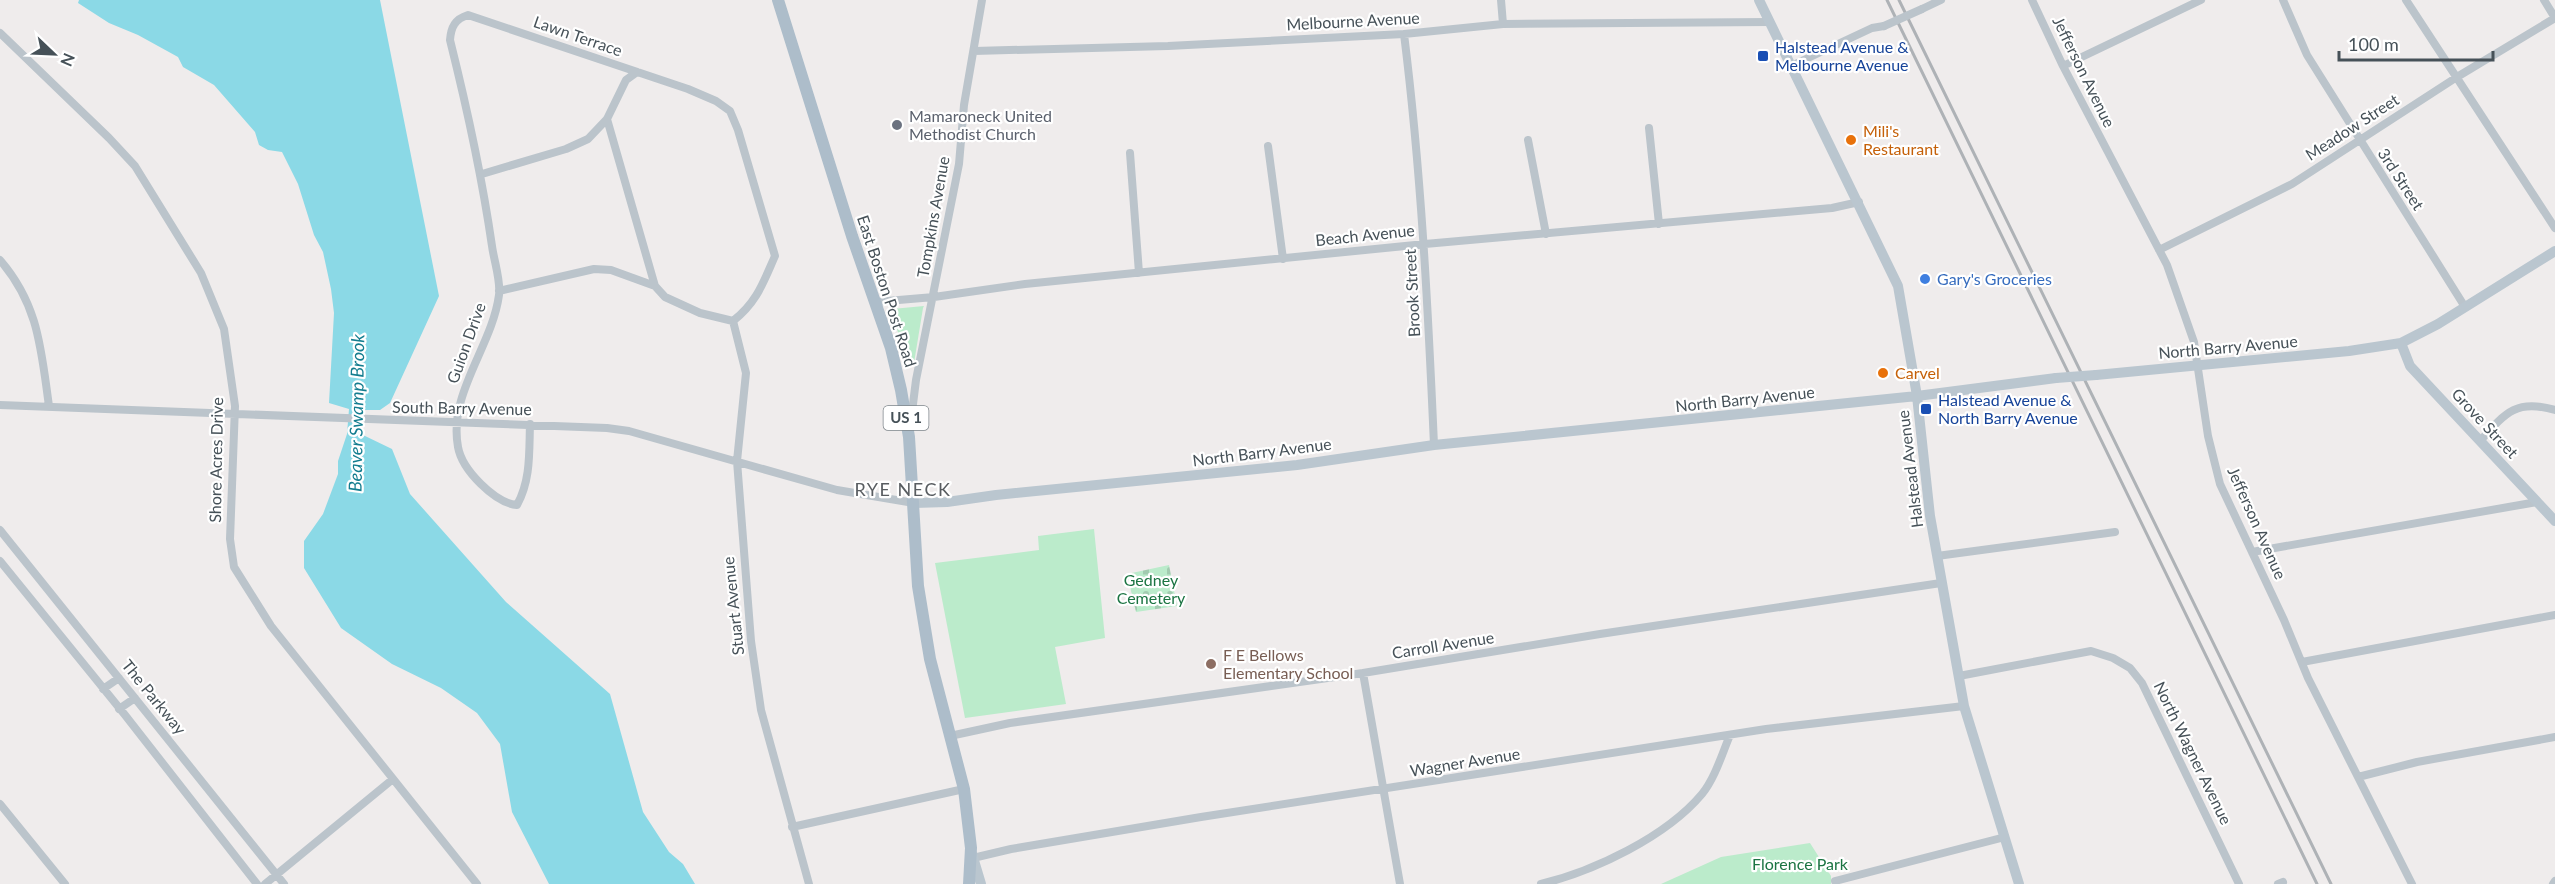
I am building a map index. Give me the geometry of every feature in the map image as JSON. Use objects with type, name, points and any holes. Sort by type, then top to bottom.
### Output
[{"type":"main road","name":"East Boston Post Road","points":[[778,0],[846,218],[891,348],[902,390],[909,437],[917,577],[924,624],[964,789],[972,853],[969,884]]},
{"type":"street","name":"Tompkins Avenue","points":[[909,437],[916,380],[959,164],[964,105],[982,0]]},
{"type":"street","points":[[1501,0],[1503,24]]},
{"type":"street","name":"Halstead Avenue","points":[[1759,0],[1898,286],[1917,396],[1930,516],[1964,706],[2019,884]]},
{"type":"street","points":[[1791,66],[1872,28],[1884,26],[1941,0]]},
{"type":"street","name":"Jefferson Avenue","points":[[2032,0],[2063,66],[2158,250],[2184,312],[2198,364],[2208,436],[2220,484],[2302,662],[2412,884]]},
{"type":"street","points":[[2063,66],[2201,0]]},
{"type":"street","name":"3rd Street","points":[[2283,0],[2307,55],[2358,140],[2465,307]]},
{"type":"street","points":[[2406,0],[2555,228]]},
{"type":"street","points":[[2544,0],[2555,18]]},
{"type":"street","name":"Lawn Terrace","points":[[499,291],[482,174],[450,40],[450,31],[461,18],[468,15],[637,72],[716,101],[730,111],[738,130],[775,256],[760,291],[748,308],[733,321]]},
{"type":"street","name":"Meadow Street","points":[[2158,250],[2292,184],[2457,77],[2555,18]]},
{"type":"street","name":"Melbourne Avenue","points":[[974,51],[1180,45],[1404,34],[1503,24],[1770,22]]},
{"type":"street","name":"Shore Acres Drive","points":[[0,33],[135,166],[201,273],[224,329],[235,415],[230,539],[234,567],[271,626],[477,884]]},
{"type":"street","name":"Brook Street","points":[[1404,34],[1425,244],[1434,445]]},
{"type":"street","points":[[482,174],[566,149],[588,139],[607,119],[626,80],[637,72]]},
{"type":"street","points":[[607,119],[655,286]]},
{"type":"street","points":[[1649,128],[1659,224]]},
{"type":"street","points":[[1528,140],[1546,234]]},
{"type":"street","points":[[1268,146],[1283,259]]},
{"type":"street","points":[[1130,153],[1139,273]]},
{"type":"street","name":"Beach Avenue","points":[[875,302],[934,297],[1025,284],[1425,244],[1832,208],[1859,202]]},
{"type":"street","name":"North Barry Avenue","points":[[914,503],[947,502],[1286,466],[1434,445],[1917,396],[2056,378],[2349,351],[2401,342],[2420,334],[2555,251]]},
{"type":"street","points":[[0,260],[28,302],[39,333],[49,406]]},
{"type":"street","name":"Guion Drive","points":[[530,424],[528,474],[522,495],[517,505],[507,504],[493,496],[474,476],[459,451],[457,422],[457,410],[494,315],[499,291],[594,269],[611,270],[655,286],[664,297],[694,310],[733,321]]},
{"type":"street","name":"Stuart Avenue","points":[[733,321],[746,373],[737,462],[751,641],[761,710],[809,884]]},
{"type":"street","name":"Grove Street","points":[[2401,342],[2410,366],[2555,521]]},
{"type":"street","name":"South Barry Avenue","points":[[0,405],[335,419],[530,424],[629,431],[837,490],[914,503]]},
{"type":"street","points":[[2481,440],[2511,412],[2526,405],[2555,410]]},
{"type":"street","points":[[2252,552],[2537,501]]},
{"type":"street","name":"The Parkway","points":[[0,530],[284,884]]},
{"type":"street","points":[[1937,556],[2115,532]]},
{"type":"street","name":"The Parkway","points":[[0,561],[257,884]]},
{"type":"street","name":"Carroll Avenue","points":[[950,736],[1010,723],[1363,673],[1600,634],[1941,583]]},
{"type":"street","points":[[2302,662],[2555,615]]},
{"type":"street","name":"North Wagner Avenue","points":[[1959,676],[2091,651],[2113,658],[2130,668],[2142,683],[2239,884]]},
{"type":"street","points":[[1363,673],[1400,884]]},
{"type":"street","points":[[103,689],[119,678]]},
{"type":"street","points":[[119,709],[135,698]]},
{"type":"street","name":"Wagner Avenue","points":[[972,853],[1011,849],[1201,817],[1730,735],[1964,706]]},
{"type":"street","points":[[1541,884],[1570,877],[1598,866],[1634,846],[1677,817],[1702,793],[1730,735]]},
{"type":"street","points":[[2358,777],[2417,762],[2555,737]]},
{"type":"street","points":[[265,884],[393,779]]},
{"type":"street","points":[[792,827],[964,789]]},
{"type":"street","points":[[0,804],[65,884]]},
{"type":"street","points":[[1836,881],[2005,837]]},
{"type":"street","points":[[972,853],[981,884]]},
{"type":"green space","points":[[924,306],[914,363],[905,360],[892,309]]},
{"type":"green space","points":[[1094,529],[1105,638],[1055,647],[1066,704],[965,718],[935,563],[1039,550],[1038,536]]},
{"type":"green space","name":"Gedney Cemetery","points":[[1169,565],[1177,606],[1136,612],[1127,574]]},
{"type":"green space","name":"Florence Park","points":[[1810,843],[1831,876],[1831,884],[1661,884],[1721,857]]},
{"type":"water","name":"Beaver Swamp Brook","points":[[79,0],[380,0],[439,296],[390,403],[380,410],[363,410],[363,435],[392,449],[410,494],[506,602],[610,694],[643,812],[669,852],[683,864],[695,884],[549,884],[512,812],[500,744],[477,713],[441,688],[392,664],[341,628],[304,568],[304,541],[323,514],[338,474],[338,461],[347,434],[349,409],[329,403],[334,313],[331,289],[323,252],[314,235],[298,184],[282,152],[268,150],[259,145],[255,132],[214,85],[183,67],[178,57],[138,35],[109,23],[78,3]]},
{"type":"railway","points":[[1887,0],[2317,884]]},
{"type":"railway","points":[[1899,0],[2331,884]]},
{"type":"place","name":"Halstead Avenue & Melbourne Avenue","points":[[1763,56]]},
{"type":"place","name":"Mamaroneck United Methodist Church","points":[[897,125]]},
{"type":"place","name":"Mili's Restaurant","points":[[1851,140]]},
{"type":"place","name":"Gary's Groceries","points":[[1925,279]]},
{"type":"place","name":"Carvel","points":[[1883,373]]},
{"type":"place","name":"Halstead Avenue & North Barry Avenue","points":[[1926,409]]},
{"type":"place","name":"F E Bellows Elementary School","points":[[1211,664]]},
{"type":"district","name":"RYE NECK","points":[[903,490]]}]
